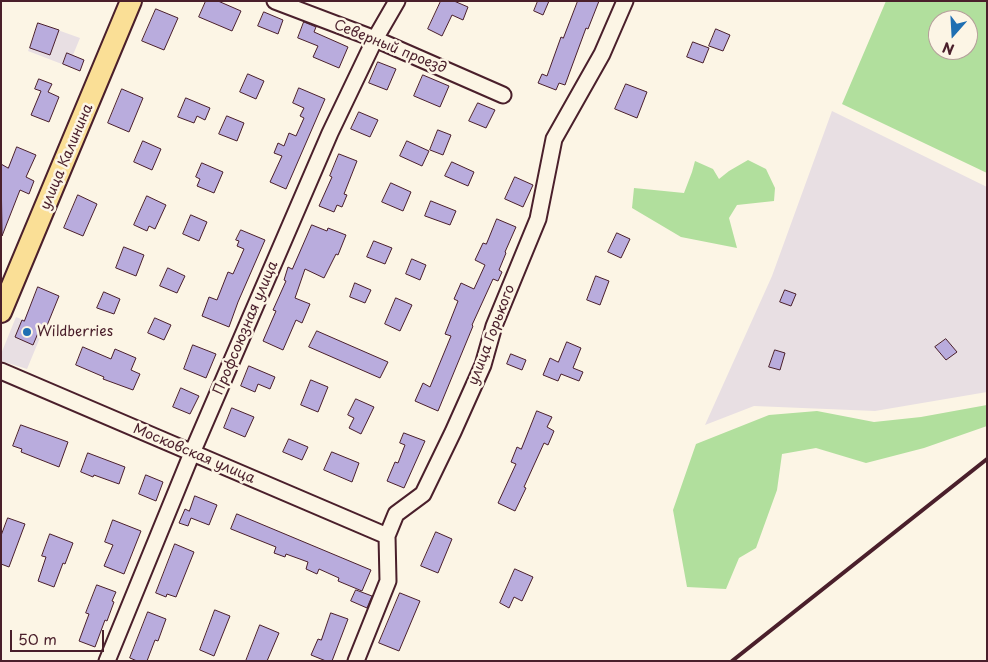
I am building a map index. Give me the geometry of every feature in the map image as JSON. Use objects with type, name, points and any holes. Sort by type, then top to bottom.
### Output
[{"type":"main road","name":"улица Калинина","points":[[1,312],[131,1]]},
{"type":"street","name":"Северный проезд","points":[[275,1],[375,39],[503,95]]},
{"type":"street","name":"Профсоюзная улица","points":[[107,661],[192,453],[330,133],[375,39],[397,1]]},
{"type":"street","name":"улица Горького","points":[[356,661],[388,581],[387,536],[396,514],[423,494],[483,365],[494,326],[538,219],[554,139],[602,54],[625,1]]},
{"type":"street","name":"Московская улица","points":[[1,371],[387,536]]},
{"type":"shaded area","points":[[38,23],[80,38],[73,55],[84,60],[80,71],[28,51]]},
{"type":"shaded area","points":[[832,111],[987,187],[987,392],[875,411],[754,406],[705,425],[772,276]]},
{"type":"shaded area","points":[[16,317],[44,328],[27,369],[1,361],[1,354]]},
{"type":"green space","points":[[886,1],[987,1],[987,173],[842,104]]},
{"type":"green space","points":[[748,160],[766,169],[775,188],[774,201],[737,205],[729,218],[737,248],[681,237],[632,208],[634,188],[684,193],[695,161],[713,169],[719,179]]},
{"type":"green space","points":[[987,405],[987,426],[924,448],[866,463],[816,448],[782,454],[777,490],[756,548],[739,558],[726,589],[687,587],[673,510],[696,444],[769,415],[817,411],[874,422],[921,417]]},
{"type":"building","points":[[206,1],[218,1],[241,11],[232,31],[199,17]]},
{"type":"building","points":[[441,1],[454,1],[468,7],[463,20],[452,15],[442,36],[428,29]]},
{"type":"building","points":[[538,1],[549,1],[543,15],[534,11]]},
{"type":"building","points":[[578,1],[599,1],[588,29],[586,28],[565,85],[559,83],[556,90],[538,83],[542,74],[547,76],[561,37],[563,38]]},
{"type":"building","points":[[156,9],[178,18],[164,50],[142,41]]},
{"type":"building","points":[[264,12],[283,20],[278,34],[258,26]]},
{"type":"building","points":[[304,22],[316,27],[314,32],[348,47],[339,68],[313,57],[318,46],[298,38]]},
{"type":"building","points":[[38,23],[59,30],[50,55],[30,48]]},
{"type":"building","points":[[716,29],[730,35],[723,51],[709,46]]},
{"type":"building","points":[[693,42],[709,48],[703,63],[687,57]]},
{"type":"building","points":[[67,53],[84,60],[80,71],[63,64]]},
{"type":"building","points":[[378,62],[396,69],[387,90],[369,83]]},
{"type":"building","points":[[248,74],[264,81],[256,99],[240,92]]},
{"type":"building","points":[[423,75],[449,86],[440,107],[414,96]]},
{"type":"building","points":[[39,79],[52,84],[48,92],[59,97],[49,122],[31,115],[41,91],[35,89]]},
{"type":"building","points":[[626,84],[647,92],[637,118],[615,109]]},
{"type":"building","points":[[299,88],[325,99],[286,189],[270,182],[282,156],[274,153],[278,143],[284,146],[289,133],[296,136],[304,118],[300,116],[304,108],[293,103]]},
{"type":"building","points":[[122,89],[143,98],[129,132],[108,123]]},
{"type":"building","points":[[186,98],[210,108],[205,120],[197,116],[194,123],[178,117]]},
{"type":"building","points":[[478,103],[495,110],[486,128],[469,121]]},
{"type":"building","points":[[359,112],[378,120],[370,137],[351,129]]},
{"type":"building","points":[[227,116],[244,123],[237,141],[219,134]]},
{"type":"building","points":[[438,130],[451,135],[443,155],[430,150]]},
{"type":"building","points":[[143,141],[161,149],[152,170],[134,162]]},
{"type":"building","points":[[407,141],[429,151],[422,166],[400,156]]},
{"type":"building","points":[[17,147],[36,155],[26,177],[34,181],[29,194],[20,190],[2,236],[1,164],[8,168]]},
{"type":"building","points":[[339,154],[357,161],[344,194],[347,195],[342,207],[337,205],[334,212],[319,206],[332,177],[330,176]]},
{"type":"building","points":[[452,162],[474,172],[468,186],[445,176]]},
{"type":"building","points":[[202,163],[223,172],[214,193],[197,186],[200,179],[196,177]]},
{"type":"building","points":[[515,177],[533,185],[523,207],[505,199]]},
{"type":"building","points":[[391,183],[411,192],[403,211],[382,202]]},
{"type":"building","points":[[78,195],[97,204],[83,236],[64,228]]},
{"type":"building","points":[[147,196],[166,205],[155,229],[149,226],[147,231],[134,225]]},
{"type":"building","points":[[431,201],[456,211],[450,225],[425,216]]},
{"type":"building","points":[[191,215],[207,222],[199,241],[183,234]]},
{"type":"building","points":[[497,219],[516,227],[499,270],[502,272],[498,281],[493,279],[472,325],[438,411],[415,401],[423,383],[430,387],[451,336],[445,334],[458,301],[454,299],[461,283],[474,289],[485,265],[475,260],[483,243],[486,244]]},
{"type":"building","points":[[312,225],[327,231],[328,228],[346,235],[338,255],[336,254],[324,278],[305,269],[295,298],[310,304],[302,323],[296,320],[283,350],[263,341],[276,311],[273,310],[286,281],[284,280],[288,267],[292,269]]},
{"type":"building","points":[[241,230],[265,240],[229,327],[202,316],[209,297],[217,300],[228,272],[233,274],[244,249],[237,246],[239,241],[236,240]]},
{"type":"building","points":[[617,233],[630,239],[621,258],[608,252]]},
{"type":"building","points":[[374,241],[392,248],[385,264],[367,257]]},
{"type":"building","points":[[124,247],[144,255],[136,276],[116,268]]},
{"type":"building","points":[[412,259],[426,265],[420,280],[406,274]]},
{"type":"building","points":[[168,268],[185,276],[177,293],[160,286]]},
{"type":"building","points":[[596,276],[609,281],[600,305],[587,300]]},
{"type":"building","points":[[355,283],[371,290],[365,303],[350,297]]},
{"type":"building","points":[[38,287],[59,296],[46,328],[41,326],[33,345],[15,337]]},
{"type":"building","points":[[785,290],[796,294],[791,306],[780,302]]},
{"type":"building","points":[[104,292],[120,299],[114,314],[97,308]]},
{"type":"building","points":[[396,298],[412,305],[400,331],[385,324]]},
{"type":"building","points":[[155,318],[171,325],[164,340],[148,333]]},
{"type":"building","points":[[317,331],[388,362],[380,378],[309,347]]},
{"type":"building","points":[[946,339],[957,352],[946,360],[935,347]]},
{"type":"building","points":[[567,342],[581,348],[573,368],[583,372],[579,381],[561,374],[558,381],[543,375],[550,358],[558,362]]},
{"type":"building","points":[[193,345],[216,354],[206,378],[184,369]]},
{"type":"building","points":[[83,347],[111,359],[115,349],[136,358],[131,370],[140,374],[133,390],[103,379],[104,377],[76,365]]},
{"type":"building","points":[[775,350],[785,353],[780,370],[769,367]]},
{"type":"building","points":[[511,354],[526,360],[522,370],[507,364]]},
{"type":"building","points":[[249,366],[275,377],[270,389],[258,384],[255,392],[241,386]]},
{"type":"building","points":[[311,380],[328,387],[318,412],[301,405]]},
{"type":"building","points":[[181,388],[199,396],[190,414],[173,407]]},
{"type":"building","points":[[356,399],[374,407],[361,434],[349,428],[354,418],[348,415]]},
{"type":"building","points":[[232,408],[254,417],[245,437],[224,428]]},
{"type":"building","points":[[537,411],[552,417],[547,427],[554,431],[548,445],[544,443],[515,511],[498,503],[516,464],[511,462],[517,447],[521,449]]},
{"type":"building","points":[[21,425],[68,442],[59,467],[21,452],[22,449],[13,446]]},
{"type":"building","points":[[404,433],[425,441],[404,488],[387,481],[395,462],[398,463],[405,445],[400,443]]},
{"type":"building","points":[[289,439],[308,447],[302,460],[283,452]]},
{"type":"building","points":[[332,452],[359,463],[352,482],[324,470]]},
{"type":"building","points":[[88,453],[125,467],[119,484],[81,472]]},
{"type":"building","points":[[146,475],[163,482],[156,501],[139,494]]},
{"type":"building","points":[[195,496],[217,505],[209,525],[191,518],[188,526],[179,523],[185,509],[189,511]]},
{"type":"building","points":[[237,514],[371,570],[362,591],[338,581],[339,578],[319,569],[317,574],[306,569],[308,562],[286,554],[285,557],[274,553],[276,547],[231,529]]},
{"type":"building","points":[[8,518],[25,524],[9,567],[1,564],[1,536]]},
{"type":"building","points":[[113,520],[141,531],[124,574],[104,566],[113,545],[105,542]]},
{"type":"building","points":[[436,532],[452,539],[438,573],[421,566]]},
{"type":"building","points":[[50,534],[73,543],[54,587],[38,581],[46,557],[42,556]]},
{"type":"building","points":[[175,544],[194,552],[176,597],[167,594],[166,597],[156,593]]},
{"type":"building","points":[[515,569],[533,577],[522,601],[514,597],[509,608],[500,603]]},
{"type":"building","points":[[97,585],[116,592],[107,621],[105,620],[95,647],[79,641],[89,614],[86,613]]},
{"type":"building","points":[[356,590],[372,596],[367,608],[351,601]]},
{"type":"building","points":[[400,593],[420,601],[399,651],[379,643]]},
{"type":"building","points":[[215,610],[230,616],[214,656],[200,650]]},
{"type":"building","points":[[148,612],[166,619],[158,641],[155,640],[147,661],[137,661],[130,658]]},
{"type":"building","points":[[331,613],[348,619],[332,661],[326,661],[311,655],[318,639],[321,640]]},
{"type":"building","points":[[260,625],[279,633],[267,661],[246,661]]},
{"type":"railway","points":[[732,661],[987,459]]},
{"type":"place","name":"Wildberries","points":[[27,332]]}]
